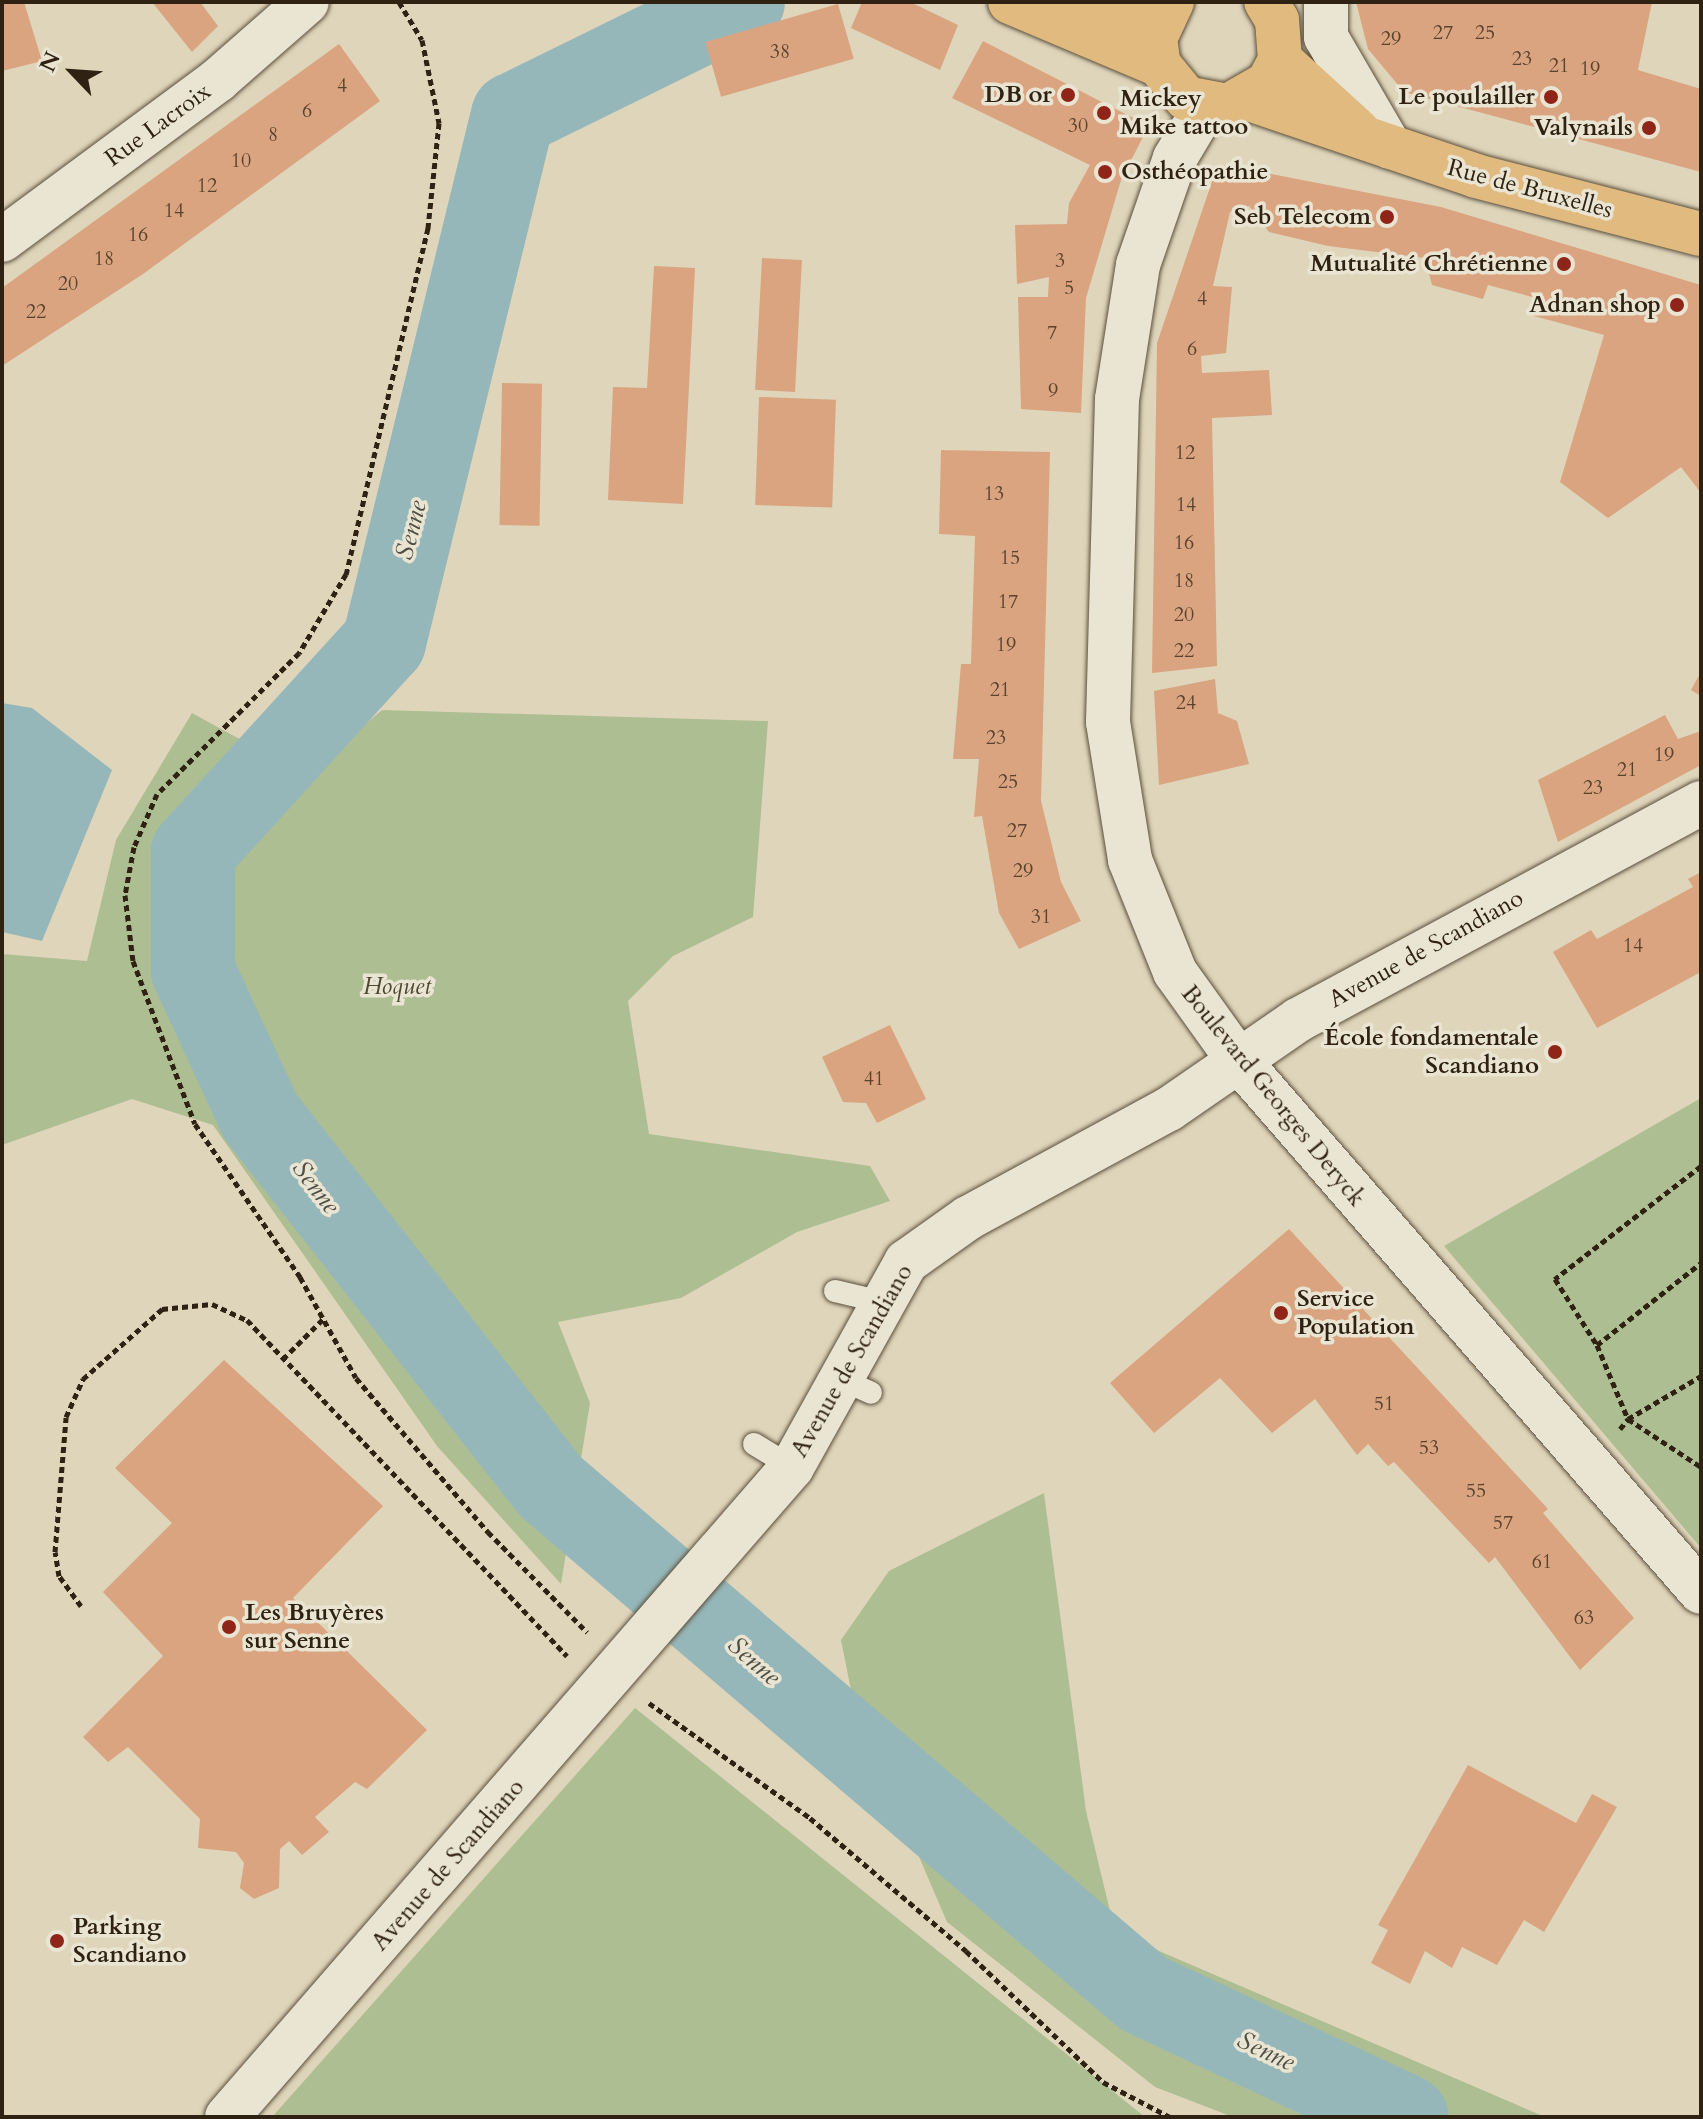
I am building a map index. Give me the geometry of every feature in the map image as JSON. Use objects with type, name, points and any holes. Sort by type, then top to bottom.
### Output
[{"type":"main road","points":[[1010,2],[1164,74],[1206,106]]},
{"type":"main road","points":[[1062,2],[1168,7],[1155,38],[1164,74]]},
{"type":"main road","points":[[1249,99],[1280,60],[1282,40],[1267,2]]},
{"type":"main road","name":"Rue de Bruxelles","points":[[1280,60],[1376,141]]},
{"type":"main road","name":"Rue de Bruxelles","points":[[1206,106],[1249,99],[1376,141],[1701,234]]},
{"type":"street","points":[[1326,2],[1326,37],[1376,141]]},
{"type":"street","name":"Rue Lacroix","points":[[3,237],[292,8]]},
{"type":"street","name":"Boulevard Georges Deryck","points":[[1164,74],[1175,158]]},
{"type":"street","name":"Boulevard Georges Deryck","points":[[1206,106],[1175,158],[1138,265],[1117,399],[1108,722],[1130,860],[1175,972],[1238,1060],[1588,1466],[1701,1592]]},
{"type":"street","name":"Avenue de Scandiano","points":[[227,2117],[738,1534],[792,1467],[854,1385],[882,1302],[906,1262],[968,1218],[1169,1109],[1238,1060],[1448,937],[1701,803]]},
{"type":"lane","points":[[835,1291],[882,1302]]},
{"type":"lane","points":[[754,1444],[792,1467]]},
{"type":"path","points":[[399,2],[422,40],[439,123],[428,228],[346,574],[299,653],[157,794],[134,847],[125,895],[133,961],[195,1124],[323,1319],[356,1378],[610,1680]]},
{"type":"path","points":[[1701,1166],[1555,1279],[1597,1345],[1628,1419],[1701,1467]]},
{"type":"path","points":[[1597,1345],[1701,1263]]},
{"type":"path","points":[[81,1606],[59,1576],[55,1552],[66,1417],[83,1379],[162,1309],[212,1304],[247,1320],[610,1680],[810,1818],[966,1951],[1103,2082],[1170,2117]]},
{"type":"path","points":[[283,1359],[323,1319]]},
{"type":"path","points":[[1588,1466],[1628,1419],[1701,1376]]},
{"type":"green space","name":"Hoquet","points":[[382,710],[768,721],[753,917],[673,956],[628,1001],[649,1134],[870,1166],[890,1201],[797,1232],[681,1298],[558,1322],[590,1403],[561,1584],[437,1446],[213,1125],[132,1099],[2,1145],[2,954],[87,961],[116,840],[192,713],[305,775]]},
{"type":"green space","points":[[1701,1098],[1701,1548],[1444,1246]]},
{"type":"green space","points":[[1044,1493],[1086,1811],[1115,1932],[1545,2117],[1233,2117],[1155,2087],[947,1922],[854,1705],[841,1640],[889,1571]]},
{"type":"green space","points":[[635,1708],[1145,2117],[272,2117]]},
{"type":"water","points":[[2,703],[32,708],[112,770],[42,941],[2,932]]},
{"type":"building","points":[[2,2],[24,2],[42,61],[2,71]]},
{"type":"building","points":[[152,2],[200,2],[218,26],[192,52]]},
{"type":"building","points":[[862,2],[910,2],[958,25],[940,70],[851,28]]},
{"type":"building","points":[[1356,2],[1652,2],[1638,70],[1701,89],[1701,172],[1404,92],[1368,49]]},
{"type":"building","points":[[838,4],[854,59],[721,97],[705,42]]},
{"type":"building","points":[[983,41],[1139,121],[1144,135],[1121,180],[1086,298],[1081,413],[1021,409],[1018,297],[1048,297],[1049,277],[1017,284],[1015,225],[1067,224],[1069,203],[1090,165],[952,98]]},
{"type":"building","points":[[339,44],[380,101],[143,274],[2,366],[2,288]]},
{"type":"building","points":[[1225,165],[1441,207],[1701,285],[1701,493],[1681,467],[1608,518],[1560,482],[1604,335],[1534,316],[1540,299],[1488,285],[1483,299],[1432,285],[1425,258],[1328,246],[1269,232],[1249,206],[1230,212],[1213,286],[1232,287],[1226,353],[1201,356],[1202,373],[1269,370],[1272,415],[1212,418],[1217,666],[1152,673],[1157,343],[1216,170]]},
{"type":"building","points":[[762,258],[802,260],[795,392],[755,390]]},
{"type":"building","points":[[654,266],[695,268],[683,504],[608,500],[613,387],[647,388]]},
{"type":"building","points":[[502,383],[542,384],[540,526],[500,525]]},
{"type":"building","points":[[759,397],[836,400],[832,508],[755,505]]},
{"type":"building","points":[[941,450],[1050,452],[1041,801],[1061,882],[1081,921],[1019,949],[999,913],[982,816],[974,817],[979,759],[953,759],[961,664],[971,664],[975,536],[939,534]]},
{"type":"building","points":[[1701,672],[1701,696],[1691,690]]},
{"type":"building","points":[[1215,679],[1218,713],[1237,721],[1249,764],[1159,785],[1154,691]]},
{"type":"building","points":[[1665,715],[1678,739],[1701,731],[1701,765],[1558,842],[1538,780]]},
{"type":"building","points":[[1701,872],[1701,972],[1597,1028],[1553,952],[1591,930],[1597,939],[1693,887],[1688,879]]},
{"type":"building","points":[[890,1025],[926,1099],[877,1123],[866,1103],[843,1102],[822,1057]]},
{"type":"building","points":[[1289,1229],[1548,1509],[1543,1513],[1634,1618],[1580,1670],[1495,1557],[1489,1563],[1394,1462],[1388,1466],[1368,1444],[1357,1455],[1315,1399],[1272,1433],[1220,1378],[1154,1433],[1110,1383]]},
{"type":"building","name":"Les Bruyères sur Senne","points":[[224,1360],[383,1506],[293,1598],[427,1730],[367,1789],[355,1782],[315,1817],[329,1832],[302,1855],[289,1841],[280,1849],[279,1888],[254,1899],[240,1888],[244,1863],[236,1852],[198,1848],[200,1819],[128,1747],[108,1762],[83,1737],[163,1656],[103,1592],[172,1523],[115,1468]]},
{"type":"building","points":[[1468,1765],[1576,1823],[1592,1794],[1617,1807],[1544,1932],[1524,1920],[1497,1965],[1462,1947],[1452,1968],[1425,1951],[1410,1984],[1371,1963],[1388,1930],[1378,1925]]},
{"type":"waterway","name":"Senne","points":[[743,2],[513,115],[384,642],[193,852],[193,971],[260,1116],[551,1487],[1144,1994],[1407,2117]]},
{"type":"place","name":"DB or","points":[[1068,95]]},
{"type":"place","name":"Le poulailler","points":[[1551,97]]},
{"type":"place","name":"Mickey Mike tattoo","points":[[1104,113]]},
{"type":"place","name":"Valynails","points":[[1649,128]]},
{"type":"place","name":"Osthéopathie","points":[[1105,172]]},
{"type":"place","name":"Seb Telecom","points":[[1387,217]]},
{"type":"place","name":"Mutualité Chrétienne","points":[[1564,264]]},
{"type":"place","name":"Adnan shop","points":[[1677,305]]},
{"type":"place","name":"École fondamentale Scandiano","points":[[1555,1052]]},
{"type":"place","name":"Service Population","points":[[1281,1313]]},
{"type":"place","name":"Les Bruyères sur Senne","points":[[229,1627]]},
{"type":"place","name":"Parking Scandiano","points":[[57,1941]]}]
